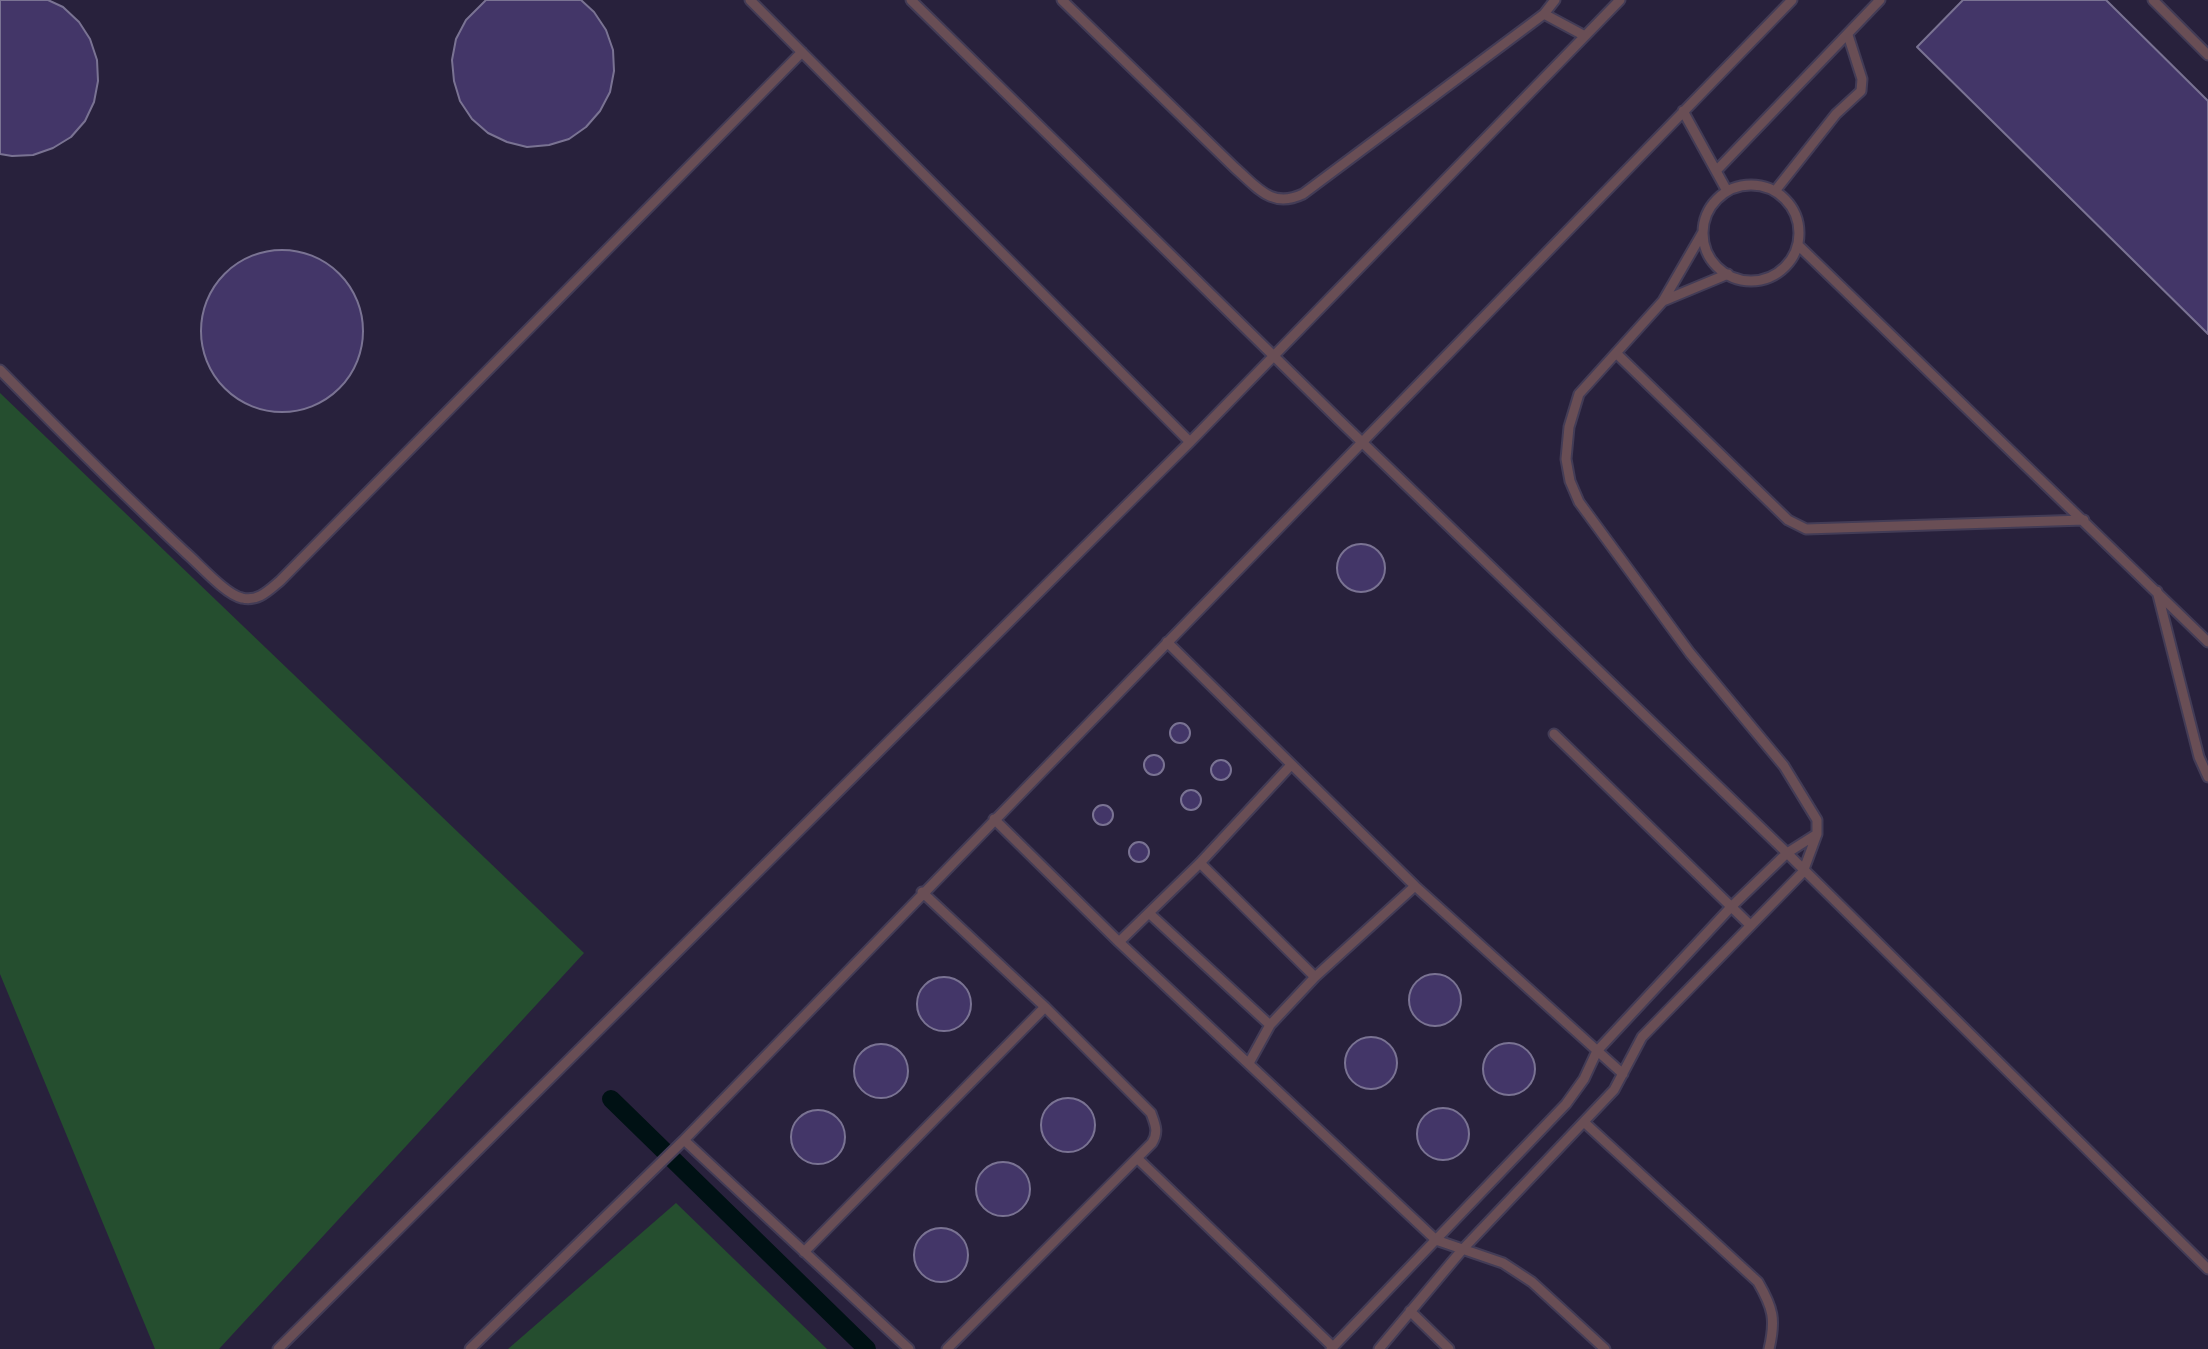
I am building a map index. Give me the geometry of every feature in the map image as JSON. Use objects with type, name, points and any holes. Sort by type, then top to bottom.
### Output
[{"type":"lane","points":[[750,0],[1190,442]]},
{"type":"lane","points":[[911,0],[1287,370],[1787,853],[2208,1269]]},
{"type":"lane","points":[[1062,0],[1235,168],[1264,193],[1276,200],[1289,201],[1303,194],[1544,14],[1555,0]]},
{"type":"lane","points":[[278,1349],[1190,442],[1620,0]]},
{"type":"lane","points":[[470,1349],[684,1140],[1792,0]]},
{"type":"lane","points":[[1716,171],[1880,0]]},
{"type":"lane","points":[[2153,0],[2208,55]]},
{"type":"lane","points":[[1544,14],[1585,36]]},
{"type":"lane","points":[[1775,191],[1836,114],[1861,91],[1862,79],[1848,35]]},
{"type":"lane","points":[[0,370],[104,476],[213,577],[239,598],[253,599],[280,581],[802,52]]},
{"type":"lane","points":[[1683,111],[1727,191]]},
{"type":"lane","points":[[1379,1349],[1462,1250],[1614,1090],[1642,1037],[1803,872],[1817,834],[1817,820],[1784,766],[1690,653],[1579,502],[1570,481],[1566,459],[1569,427],[1579,394],[1663,301],[1703,232],[1710,209],[1727,191],[1751,185],[1775,191],[1793,209],[1799,233],[1798,245],[1785,267],[1764,279],[1751,281],[1728,274],[1710,257],[1703,232]]},
{"type":"lane","points":[[1798,245],[2208,642]]},
{"type":"lane","points":[[1663,301],[1728,274]]},
{"type":"lane","points":[[1616,353],[1788,520],[1806,529],[2084,520]]},
{"type":"lane","points":[[2157,590],[2199,757],[2208,777]]},
{"type":"lane","points":[[1167,642],[1415,886],[1623,1074]]},
{"type":"lane","points":[[1554,734],[1749,924]]},
{"type":"lane","points":[[1119,942],[1200,863],[1291,765]]},
{"type":"lane","points":[[994,819],[1119,942],[1436,1240],[1503,1263],[1532,1282],[1605,1349]]},
{"type":"lane","points":[[1137,1158],[1332,1348],[1566,1104],[1584,1079],[1597,1051],[1731,907],[1787,853],[1817,834]]},
{"type":"lane","points":[[1200,863],[1315,977]]},
{"type":"lane","points":[[1249,1063],[1270,1025],[1315,977],[1415,886]]},
{"type":"lane","points":[[922,892],[1045,1007],[1151,1113],[1156,1126],[1156,1136],[1137,1158],[947,1349]]},
{"type":"lane","points":[[1150,914],[1270,1025]]},
{"type":"lane","points":[[804,1252],[1045,1007]]},
{"type":"lane","points":[[1585,1123],[1758,1282],[1772,1306],[1774,1329],[1769,1349]]},
{"type":"lane","points":[[684,1140],[909,1349]]},
{"type":"lane","points":[[1410,1311],[1449,1349]]},
{"type":"green space","points":[[0,393],[584,953],[219,1349],[155,1349],[0,974]]},
{"type":"green space","points":[[676,1203],[827,1349],[508,1349]]},
{"type":"building","points":[[0,0],[48,0],[63,7],[79,22],[90,39],[97,60],[98,81],[94,102],[85,121],[71,137],[33,155],[0,154]]},
{"type":"building","points":[[486,0],[581,0],[606,30],[613,50],[614,71],[610,92],[600,111],[586,127],[569,139],[527,147],[507,142],[488,133],[472,119],[460,101],[452,60],[456,39],[466,20]]},
{"type":"building","points":[[1963,0],[2106,0],[2208,101],[2208,334],[1917,47]]},
{"type":"building","points":[[282,250],[313,256],[339,274],[357,300],[363,331],[357,362],[339,388],[313,406],[282,412],[251,406],[225,388],[207,362],[201,331],[207,300],[225,274],[251,256]]},
{"type":"building","points":[[1361,544],[1378,551],[1385,568],[1378,585],[1361,592],[1344,585],[1337,568],[1344,551]]},
{"type":"building","points":[[1180,723],[1187,726],[1190,733],[1187,740],[1180,743],[1173,740],[1170,733],[1173,726]]},
{"type":"building","points":[[1154,755],[1161,758],[1164,765],[1161,772],[1154,775],[1147,772],[1144,765],[1147,758]]},
{"type":"building","points":[[1221,760],[1228,763],[1231,770],[1228,777],[1221,780],[1214,777],[1211,770],[1214,763]]},
{"type":"building","points":[[1191,790],[1198,793],[1201,800],[1198,807],[1191,810],[1184,807],[1181,800],[1184,793]]},
{"type":"building","points":[[1103,805],[1110,808],[1113,815],[1110,822],[1103,825],[1096,822],[1093,815],[1096,808]]},
{"type":"building","points":[[1139,842],[1146,845],[1149,852],[1146,859],[1139,862],[1132,859],[1129,852],[1132,845]]},
{"type":"building","points":[[1435,974],[1454,981],[1461,1000],[1454,1019],[1435,1026],[1416,1019],[1409,1000],[1416,981]]},
{"type":"building","points":[[944,977],[963,985],[971,1004],[963,1023],[944,1031],[925,1023],[917,1004],[925,985]]},
{"type":"building","points":[[1371,1037],[1390,1044],[1397,1063],[1390,1082],[1371,1089],[1352,1082],[1345,1063],[1352,1044]]},
{"type":"building","points":[[1509,1043],[1528,1050],[1535,1069],[1528,1088],[1509,1095],[1490,1088],[1483,1069],[1490,1050]]},
{"type":"building","points":[[881,1044],[900,1052],[908,1071],[900,1090],[881,1098],[862,1090],[854,1071],[862,1052]]},
{"type":"building","points":[[1068,1098],[1087,1106],[1095,1125],[1087,1144],[1068,1152],[1049,1144],[1041,1125],[1049,1106]]},
{"type":"building","points":[[1443,1108],[1462,1115],[1469,1134],[1462,1153],[1443,1160],[1424,1153],[1417,1134],[1424,1115]]},
{"type":"building","points":[[818,1110],[837,1118],[845,1137],[837,1156],[818,1164],[799,1156],[791,1137],[799,1118]]},
{"type":"building","points":[[1003,1162],[1022,1170],[1030,1189],[1022,1208],[1003,1216],[984,1208],[976,1189],[984,1170]]},
{"type":"building","points":[[941,1228],[960,1236],[968,1255],[960,1274],[941,1282],[922,1274],[914,1255],[922,1236]]},
{"type":"waterway","points":[[611,1099],[867,1349]]}]
